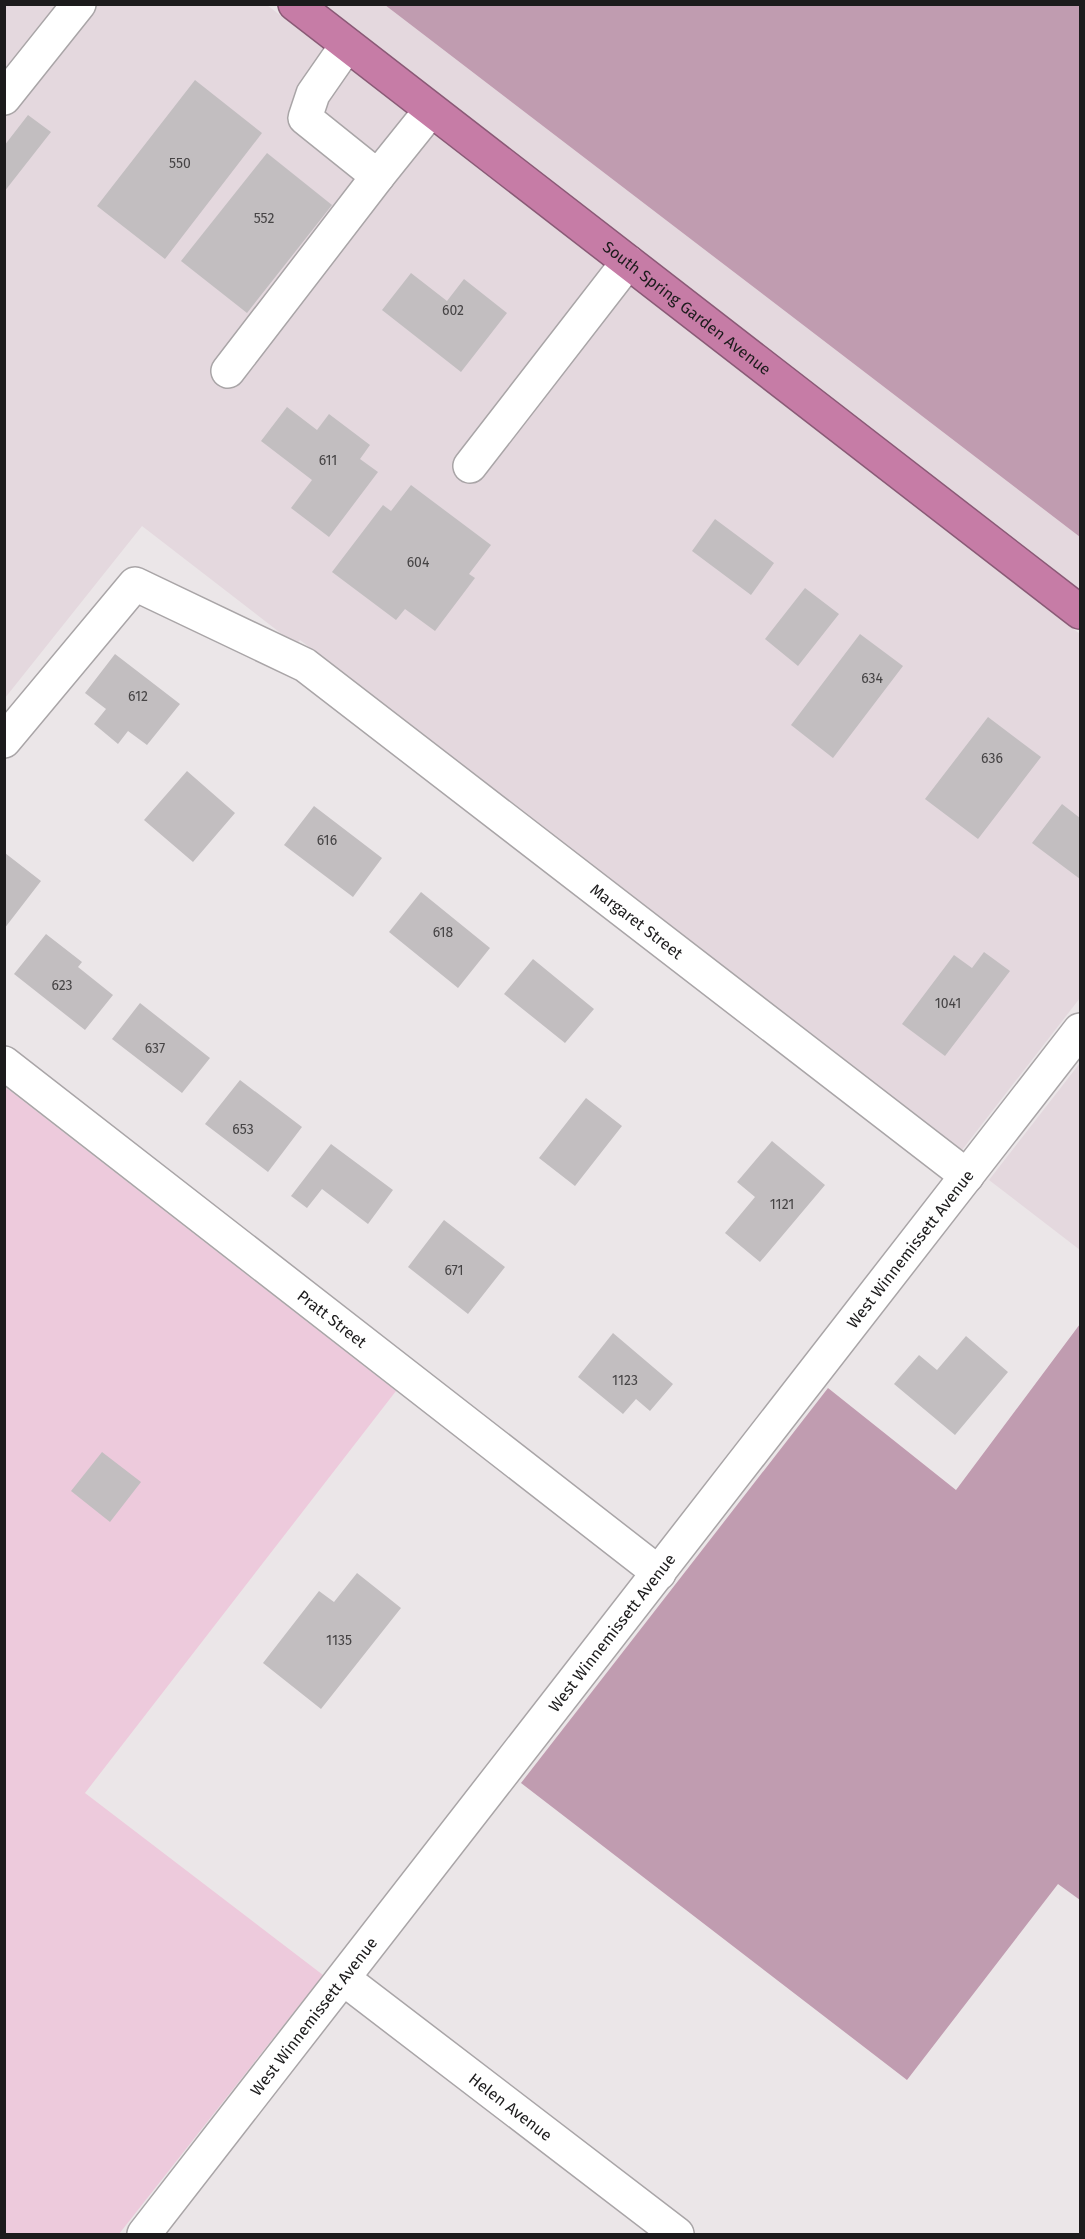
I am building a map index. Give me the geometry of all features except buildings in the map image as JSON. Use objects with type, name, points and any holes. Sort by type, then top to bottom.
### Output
[{"type":"highway","name":"South Spring Garden Avenue","points":[[295,4],[1080,612]]},
{"type":"street","points":[[4,98],[79,4]]},
{"type":"street","points":[[347,45],[313,94],[305,118],[378,176]]},
{"type":"street","points":[[228,371],[431,110]]},
{"type":"street","points":[[470,466],[628,262]]},
{"type":"street","name":"Margaret Street","points":[[4,741],[135,584],[305,665],[967,1176]]},
{"type":"street","name":"West Winnemissett Avenue","points":[[144,2235],[1080,1030]]},
{"type":"street","name":"Pratt Street","points":[[4,1063],[659,1573]]},
{"type":"street","name":"Helen Avenue","points":[[344,1979],[677,2235]]},
{"type":"shaded area","points":[[5,5],[267,5],[1080,634],[1080,998],[962,1150],[300,640],[296,645],[142,526],[5,698]]},
{"type":"shaded area","points":[[324,5],[385,5],[1080,537],[1080,590]]},
{"type":"shaded area","points":[[385,5],[1080,5],[1080,537]]},
{"type":"shaded area","points":[[1080,1063],[1080,1250],[989,1180]]},
{"type":"shaded area","points":[[4,1086],[396,1391],[85,1793],[323,1975],[119,2234],[5,2234]]},
{"type":"shaded area","points":[[1080,1324],[1080,1900],[1058,1884],[907,2080],[521,1783],[828,1388],[956,1490]]}]
